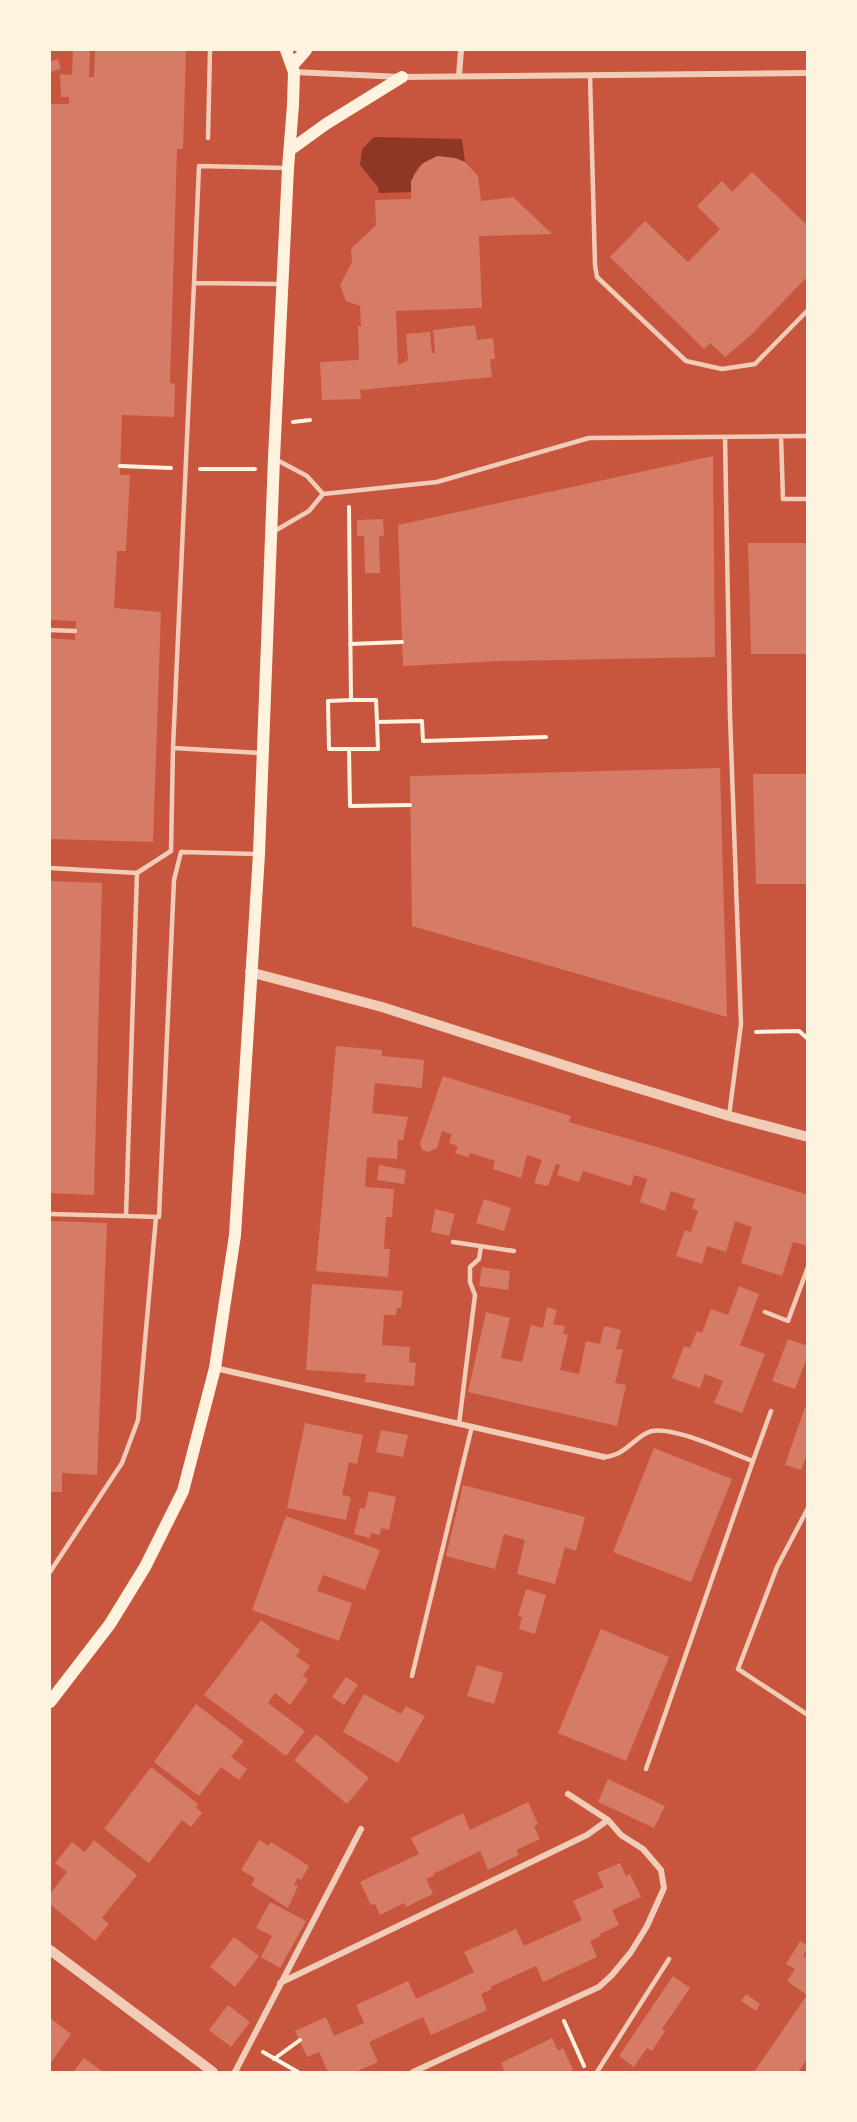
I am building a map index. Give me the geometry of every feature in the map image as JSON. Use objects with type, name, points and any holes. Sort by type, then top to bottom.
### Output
[{"type":"main road","points":[[50,1702],[110,1624],[145,1567],[183,1491],[215,1368],[235,1235],[259,854],[274,458],[294,69],[286,50]]},
{"type":"main road","points":[[294,69],[306,50]]},
{"type":"main road","points":[[290,150],[326,124],[402,77]]},
{"type":"street","points":[[459,76],[461,50]]},
{"type":"street","points":[[294,69],[402,77],[807,73]]},
{"type":"street","points":[[250,972],[382,1007],[729,1116],[807,1137]]},
{"type":"street","points":[[215,1368],[604,1457]]},
{"type":"street","points":[[413,2073],[599,1987],[631,1952],[647,1926],[664,1888],[661,1870],[643,1849],[621,1835],[608,1820],[568,1794]]},
{"type":"street","points":[[280,1983],[586,1835],[608,1820]]},
{"type":"street","points":[[235,2073],[360,1829]]},
{"type":"street","points":[[50,1950],[213,2073]]},
{"type":"lane","points":[[208,138],[210,50]]},
{"type":"lane","points":[[590,76],[597,277],[686,361],[722,369],[755,364],[807,310]]},
{"type":"lane","points":[[171,851],[173,748],[200,166],[288,168]]},
{"type":"lane","points":[[194,283],[282,284]]},
{"type":"lane","points":[[781,436],[783,499],[807,499]]},
{"type":"lane","points":[[271,533],[309,511],[323,494],[437,482],[589,438],[807,436]]},
{"type":"lane","points":[[725,437],[730,716],[740,1032],[729,1116]]},
{"type":"lane","points":[[274,458],[307,476],[323,494]]},
{"type":"lane","points":[[50,630],[75,631]]},
{"type":"lane","points":[[173,748],[263,753]]},
{"type":"lane","points":[[50,868],[137,873],[171,851],[259,854]]},
{"type":"lane","points":[[50,1572],[122,1463],[138,1420],[156,1217],[159,1217],[174,880],[181,852]]},
{"type":"lane","points":[[126,1216],[137,873]]},
{"type":"lane","points":[[50,1214],[156,1217]]},
{"type":"lane","points":[[453,1242],[514,1251]]},
{"type":"lane","points":[[459,1424],[475,1295],[470,1282],[470,1267],[479,1259],[481,1246]]},
{"type":"lane","points":[[765,1312],[788,1321],[807,1267]]},
{"type":"lane","points":[[646,1769],[771,1411]]},
{"type":"lane","points":[[411,1676],[472,1426]]},
{"type":"lane","points":[[604,1457],[616,1456],[651,1431],[673,1432],[753,1461]]},
{"type":"lane","points":[[807,1508],[777,1567],[738,1669],[807,1715]]},
{"type":"lane","points":[[597,2073],[669,1959]]},
{"type":"path","points":[[349,491],[351,700]]},
{"type":"path","points":[[350,644],[402,642]]},
{"type":"path","points":[[328,700],[351,700],[376,700],[378,749],[329,749],[328,700]]},
{"type":"path","points":[[377,722],[422,721],[423,741],[546,737]]},
{"type":"path","points":[[349,749],[350,806],[410,805]]},
{"type":"path","points":[[740,1032],[799,1031],[807,1039]]},
{"type":"path","points":[[558,2006],[587,2071]]},
{"type":"path","points":[[274,2059],[300,2040]]},
{"type":"path","points":[[250,2043],[298,2073]]},
{"type":"shaded area","points":[[374,137],[462,139],[465,162],[445,157],[428,160],[415,172],[411,192],[379,193],[378,187],[360,165],[362,149]]},
{"type":"building","points":[[73,50],[90,50],[89,77],[94,77],[95,50],[186,50],[183,149],[177,149],[170,383],[175,384],[174,417],[122,415],[120,475],[130,475],[126,551],[117,551],[114,608],[161,612],[153,842],[50,839],[50,638],[75,640],[76,621],[50,620],[50,104],[69,104],[69,97],[61,97],[60,74],[72,75]]},
{"type":"building","points":[[58,59],[61,69],[50,72],[50,62]]},
{"type":"building","points":[[437,156],[455,158],[465,162],[478,176],[481,201],[513,197],[552,234],[479,236],[482,308],[396,311],[398,365],[408,360],[406,334],[430,332],[432,353],[435,353],[433,330],[475,325],[477,340],[493,338],[495,359],[490,359],[492,377],[360,390],[361,399],[322,400],[320,362],[359,360],[360,306],[346,301],[340,285],[352,262],[351,249],[376,225],[375,200],[411,199],[411,181],[422,164]]},
{"type":"building","points":[[752,172],[808,226],[808,276],[751,335],[725,357],[710,343],[704,349],[610,257],[645,221],[688,262],[720,229],[697,206],[722,181],[732,192]]},
{"type":"building","points":[[713,456],[715,657],[502,661],[403,666],[398,525]]},
{"type":"building","points":[[383,519],[384,536],[379,536],[380,573],[365,573],[364,536],[357,536],[357,520]]},
{"type":"building","points":[[748,543],[808,543],[808,654],[751,654]]},
{"type":"building","points":[[720,768],[727,1017],[412,926],[410,776]]},
{"type":"building","points":[[753,774],[808,774],[808,884],[756,884]]},
{"type":"building","points":[[50,881],[102,883],[94,1195],[50,1193]]},
{"type":"building","points":[[336,1046],[382,1050],[382,1056],[424,1060],[422,1088],[375,1083],[372,1113],[408,1117],[403,1140],[398,1140],[397,1159],[367,1157],[365,1187],[394,1189],[392,1217],[386,1217],[385,1231],[384,1249],[390,1249],[388,1277],[316,1271]]},
{"type":"building","points":[[443,1076],[571,1116],[569,1122],[808,1195],[808,1246],[793,1242],[782,1276],[741,1263],[752,1227],[735,1221],[726,1252],[707,1246],[702,1264],[676,1256],[685,1230],[691,1232],[698,1211],[692,1209],[695,1199],[671,1191],[665,1211],[640,1202],[647,1179],[634,1175],[631,1186],[583,1171],[579,1182],[557,1175],[560,1165],[556,1164],[548,1186],[534,1183],[542,1160],[527,1155],[521,1178],[493,1169],[495,1161],[470,1153],[468,1157],[455,1153],[458,1146],[449,1143],[452,1134],[442,1131],[437,1148],[428,1152],[422,1150],[420,1143]]},
{"type":"building","points":[[379,1165],[406,1170],[404,1184],[377,1180]]},
{"type":"building","points":[[484,1199],[511,1208],[504,1231],[476,1223]]},
{"type":"building","points":[[435,1209],[455,1214],[449,1236],[431,1232]]},
{"type":"building","points":[[50,1221],[107,1223],[97,1475],[62,1473],[62,1492],[50,1492]]},
{"type":"building","points":[[482,1267],[510,1271],[508,1290],[479,1286]]},
{"type":"building","points":[[312,1284],[403,1291],[401,1308],[397,1308],[396,1315],[384,1315],[382,1345],[410,1347],[409,1362],[416,1363],[414,1386],[365,1382],[366,1374],[306,1370]]},
{"type":"building","points":[[739,1286],[759,1294],[740,1345],[765,1354],[742,1413],[714,1403],[723,1381],[705,1374],[700,1388],[672,1378],[684,1346],[690,1348],[697,1331],[702,1333],[711,1309],[728,1315]]},
{"type":"building","points":[[547,1307],[557,1310],[553,1324],[565,1326],[563,1334],[568,1335],[560,1370],[579,1374],[586,1341],[600,1344],[604,1326],[621,1330],[616,1349],[623,1350],[615,1383],[626,1385],[617,1426],[468,1392],[486,1312],[510,1318],[501,1358],[522,1362],[531,1325],[543,1328]]},
{"type":"building","points":[[788,1339],[808,1346],[808,1355],[795,1389],[772,1381]]},
{"type":"building","points":[[805,1407],[808,1408],[808,1451],[801,1470],[785,1465]]},
{"type":"building","points":[[305,1423],[363,1435],[357,1464],[349,1462],[342,1495],[351,1497],[346,1520],[287,1508]]},
{"type":"building","points":[[381,1430],[408,1435],[403,1457],[376,1452]]},
{"type":"building","points":[[654,1448],[732,1479],[691,1582],[613,1552]]},
{"type":"building","points":[[463,1485],[585,1517],[576,1551],[565,1547],[555,1584],[517,1574],[525,1540],[504,1534],[495,1569],[446,1556]]},
{"type":"building","points":[[369,1491],[396,1497],[389,1530],[381,1528],[380,1535],[371,1533],[370,1538],[354,1534],[360,1508],[365,1509]]},
{"type":"building","points":[[286,1516],[380,1550],[365,1590],[323,1575],[317,1591],[352,1603],[339,1641],[252,1610]]},
{"type":"building","points":[[526,1589],[546,1595],[535,1634],[519,1629],[522,1617],[518,1616]]},
{"type":"building","points":[[261,1620],[300,1650],[296,1656],[310,1666],[303,1675],[308,1680],[290,1705],[275,1693],[268,1703],[305,1731],[286,1756],[204,1695]]},
{"type":"building","points":[[601,1629],[669,1657],[626,1761],[558,1733]]},
{"type":"building","points":[[477,1665],[503,1673],[494,1704],[467,1696]]},
{"type":"building","points":[[346,1677],[358,1685],[344,1705],[332,1697]]},
{"type":"building","points":[[364,1694],[401,1714],[406,1706],[425,1716],[398,1763],[343,1732]]},
{"type":"building","points":[[196,1704],[244,1741],[231,1757],[247,1769],[239,1780],[221,1767],[199,1796],[154,1762]]},
{"type":"building","points":[[316,1734],[369,1778],[347,1804],[294,1760]]},
{"type":"building","points":[[151,1767],[198,1804],[196,1807],[202,1813],[191,1827],[182,1820],[149,1863],[104,1829]]},
{"type":"building","points":[[608,1779],[665,1806],[654,1828],[598,1802]]},
{"type":"building","points":[[528,1802],[538,1824],[534,1826],[540,1839],[516,1850],[519,1855],[488,1870],[480,1851],[426,1879],[433,1894],[406,1907],[404,1903],[380,1915],[375,1904],[371,1905],[360,1882],[419,1854],[411,1838],[463,1813],[470,1830]]},
{"type":"building","points":[[94,1840],[137,1875],[102,1918],[109,1924],[95,1941],[50,1904],[50,1894],[67,1872],[55,1863],[72,1842],[85,1852]]},
{"type":"building","points":[[259,1840],[269,1846],[271,1842],[309,1866],[301,1880],[298,1878],[294,1884],[298,1886],[288,1908],[251,1885],[255,1878],[241,1870]]},
{"type":"building","points":[[620,1863],[626,1876],[630,1874],[641,1897],[612,1910],[619,1925],[590,1941],[597,1957],[543,1982],[536,1966],[490,1987],[492,1989],[481,1994],[487,2010],[431,2035],[423,2017],[369,2042],[378,2062],[355,2072],[328,2072],[319,2052],[307,2057],[295,2031],[326,2017],[334,2036],[364,2023],[356,2005],[408,1981],[416,1999],[474,1972],[464,1952],[516,1929],[524,1946],[582,1920],[573,1901],[604,1887],[597,1873]]},
{"type":"building","points":[[270,1902],[306,1921],[280,1968],[261,1957],[272,1936],[256,1928]]},
{"type":"building","points":[[234,1937],[259,1956],[235,1987],[210,1967]]},
{"type":"building","points":[[800,1941],[808,1946],[803,1956],[808,1959],[808,2058],[798,2072],[754,2072],[807,1995],[787,1981],[795,1969],[786,1964]]},
{"type":"building","points":[[673,1976],[690,1988],[662,2029],[665,2031],[652,2051],[647,2048],[634,2067],[619,2056]]},
{"type":"building","points":[[746,1994],[760,2004],[756,2011],[741,2001]]},
{"type":"building","points":[[228,2005],[250,2022],[231,2047],[209,2030]]},
{"type":"building","points":[[50,2018],[71,2034],[50,2064]]},
{"type":"building","points":[[552,2038],[558,2051],[563,2048],[573,2070],[568,2072],[505,2072],[501,2063]]},
{"type":"building","points":[[84,2058],[103,2072],[73,2072]]}]
